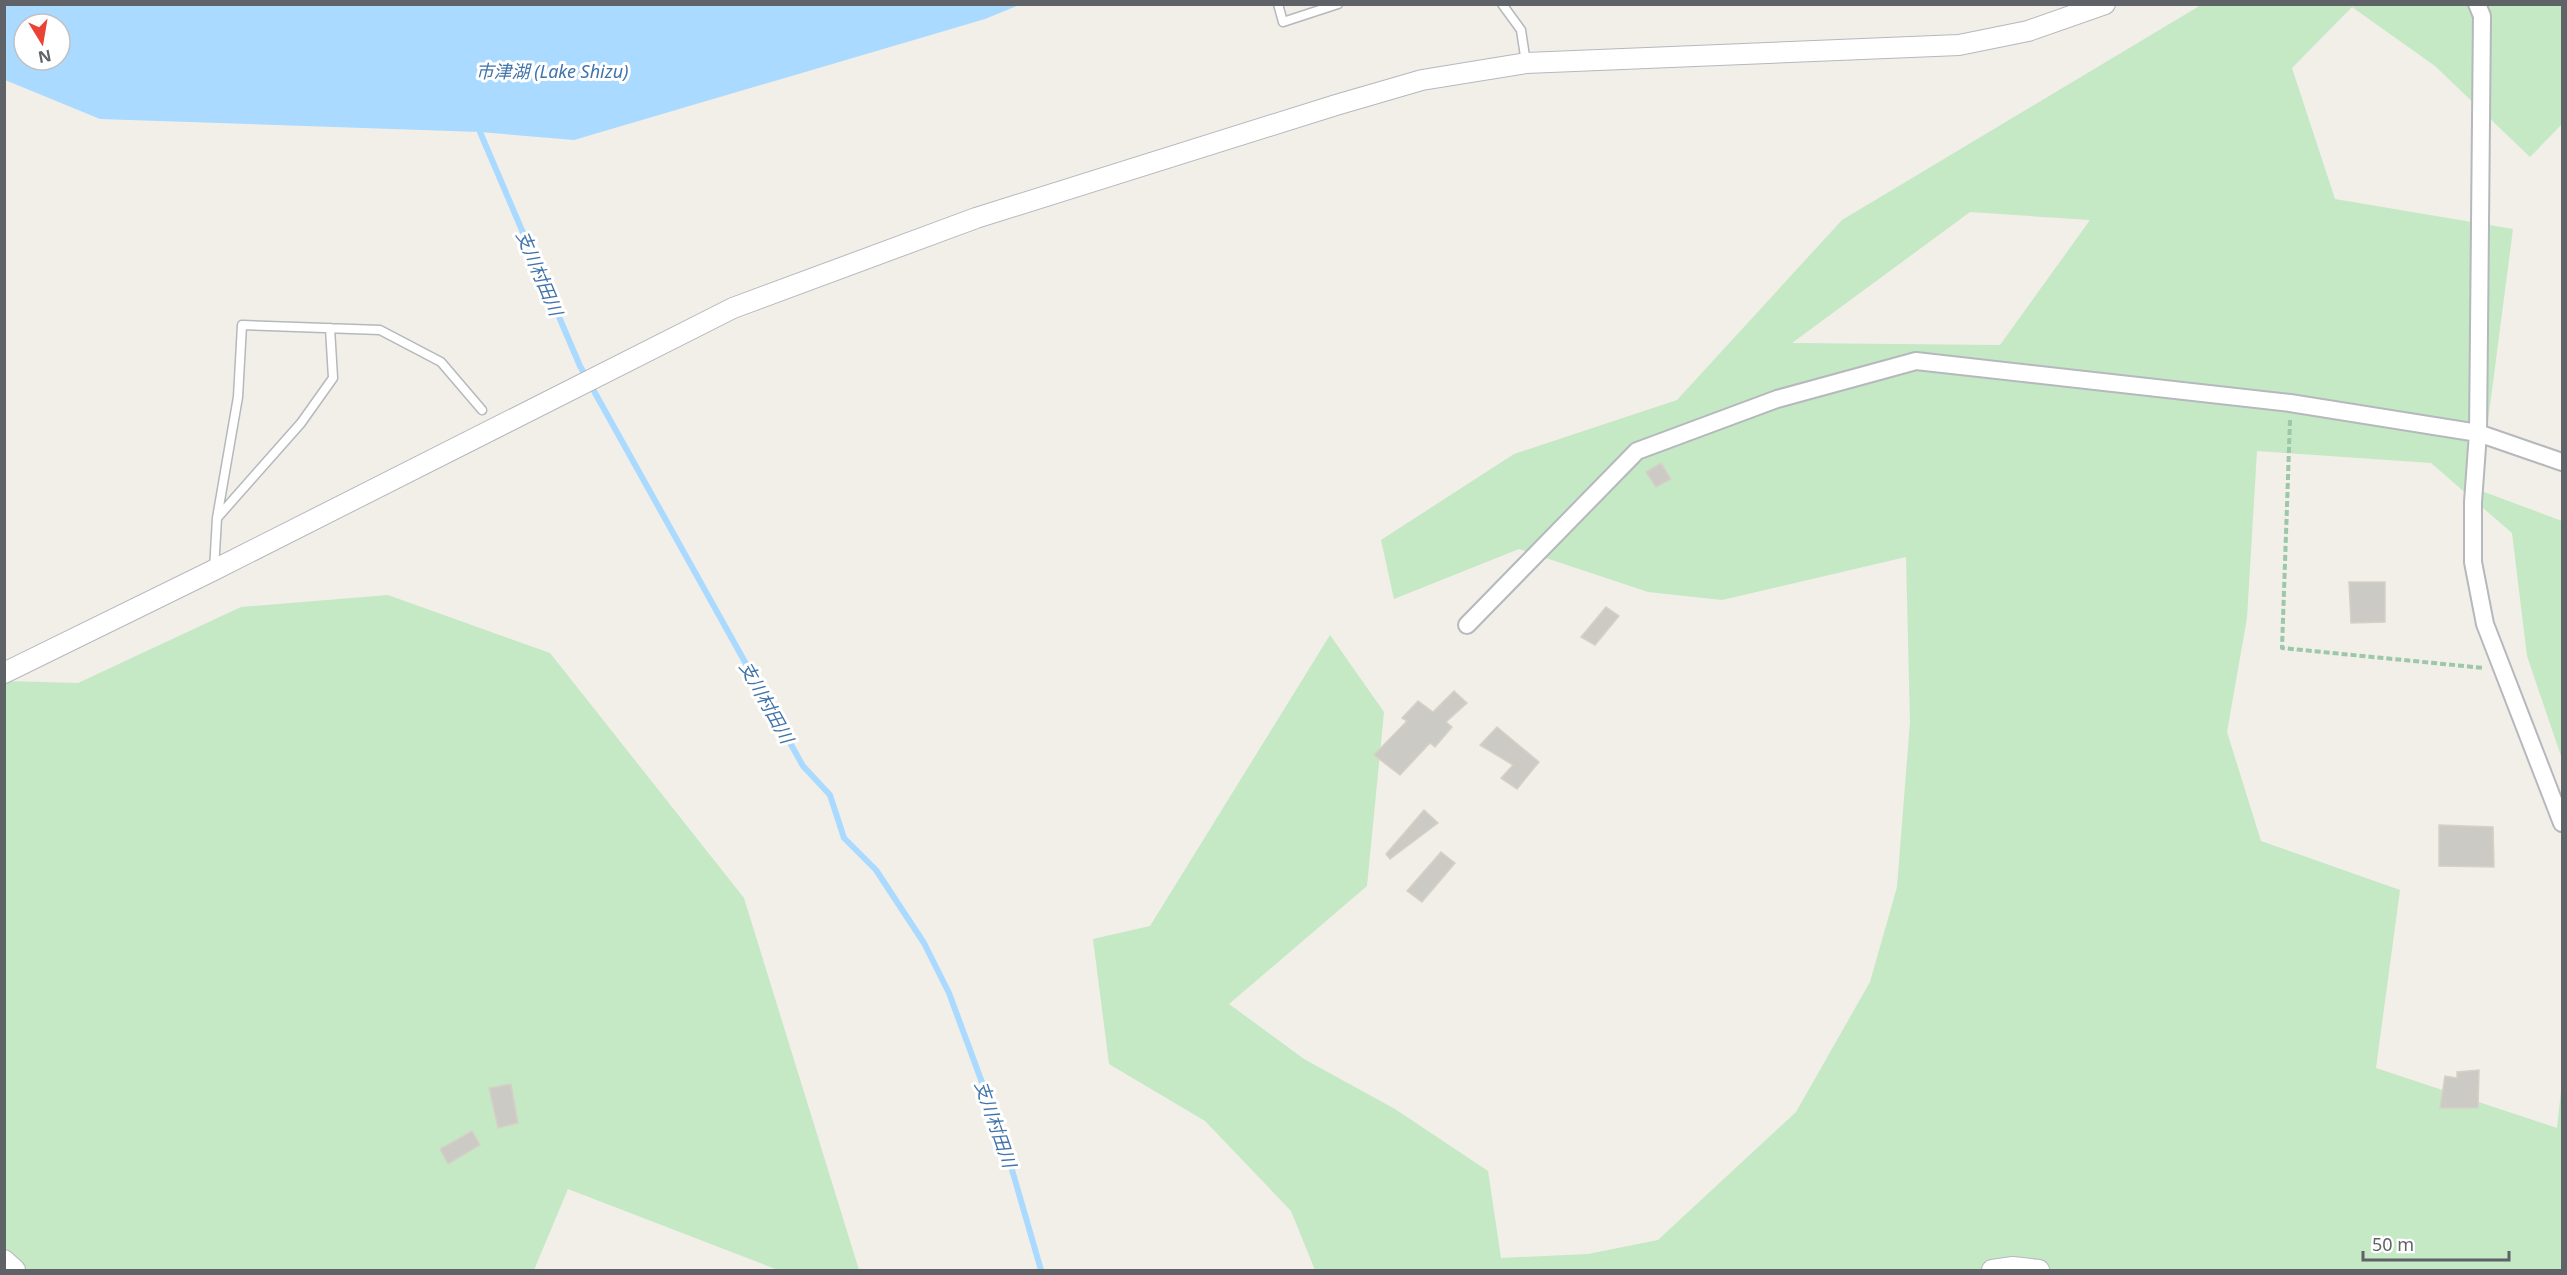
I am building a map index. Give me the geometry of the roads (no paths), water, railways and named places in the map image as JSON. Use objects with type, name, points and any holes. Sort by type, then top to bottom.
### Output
[{"type":"street","points":[[4,673],[214,570],[733,308],[976,218],[1411,83],[1526,63],[1959,45],[2028,31],[2105,4]]},
{"type":"street","points":[[2477,4],[2482,16],[2478,433],[2473,502],[2473,562],[2485,624],[2562,823]]},
{"type":"street","points":[[1467,625],[1637,451],[1777,399],[1917,361],[2290,403],[2478,433],[2562,462]]},
{"type":"street","points":[[4,1260],[15,1270]]},
{"type":"street","points":[[1992,1270],[2013,1267],[2039,1270]]},
{"type":"lane","points":[[1278,4],[1283,22],[1338,4]]},
{"type":"lane","points":[[1502,4],[1521,30],[1526,63]]},
{"type":"lane","points":[[214,570],[217,518],[238,397],[242,325],[380,330],[441,362],[482,410]]},
{"type":"lane","points":[[217,518],[301,423],[333,378],[330,328]]},
{"type":"water","name":"市津湖 (Lake Shizu)","points":[[5,4],[1019,5],[985,19],[574,140],[480,132],[100,119],[5,80]]},
{"type":"waterway","name":"支川村田川","points":[[480,132],[580,366],[803,766],[830,795],[844,838],[876,870],[924,943],[949,993],[1004,1142],[1041,1270]]}]
